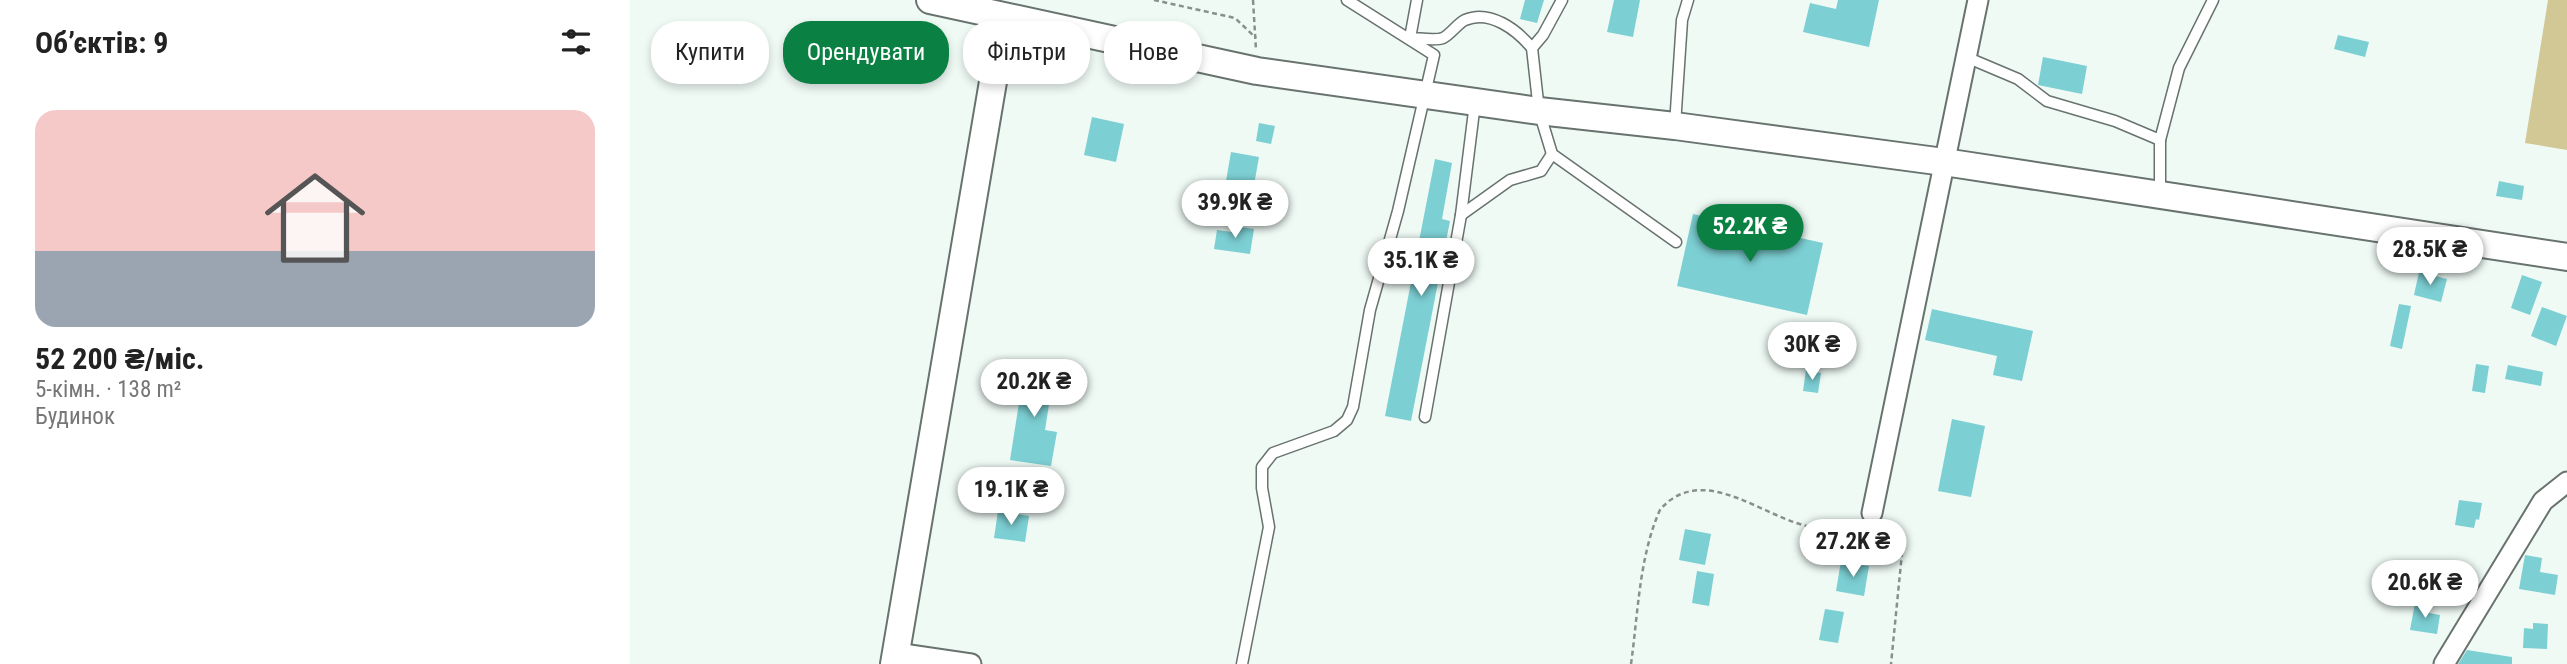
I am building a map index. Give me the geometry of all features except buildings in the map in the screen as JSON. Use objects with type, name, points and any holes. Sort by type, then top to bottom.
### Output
[{"type":"street","points":[[930,0],[1257,71],[1475,103],[1675,126],[1944,162],[2567,257]]},
{"type":"street","points":[[1872,513],[1978,0]]},
{"type":"street","points":[[971,664],[895,658],[1004,17]]},
{"type":"street","points":[[2444,664],[2543,501],[2567,482]]},
{"type":"lane","points":[[1242,664],[1269,527],[1262,488],[1262,467],[1273,453],[1334,431],[1347,420],[1353,407],[1370,310],[1398,211],[1423,95],[1433,71],[1434,55],[1347,0]]},
{"type":"lane","points":[[1410,38],[1417,0]]},
{"type":"lane","points":[[1532,48],[1543,35],[1562,0]]},
{"type":"lane","points":[[1675,126],[1680,34],[1688,0]]},
{"type":"lane","points":[[2160,195],[2160,140],[2179,68],[2213,0]]},
{"type":"lane","points":[[1410,38],[1442,38],[1464,20],[1477,18],[1515,29],[1532,48],[1539,111],[1552,155],[1676,242]]},
{"type":"lane","points":[[1966,57],[2018,79],[2046,101],[2115,121],[2160,140]]},
{"type":"lane","points":[[1425,417],[1461,215],[1475,103]]},
{"type":"lane","points":[[1461,215],[1510,180],[1541,171],[1552,155]]},
{"type":"path","points":[[1154,0],[1235,18],[1256,38]]},
{"type":"path","points":[[1253,0],[1257,71]]},
{"type":"path","points":[[1631,664],[1642,570],[1660,508],[1678,495],[1702,490],[1731,496],[1774,515],[1815,528],[1843,529],[1872,513],[1891,528],[1902,553],[1891,664]]},
{"type":"shaded area","points":[[2548,0],[2567,0],[2567,150],[2525,143]]}]
